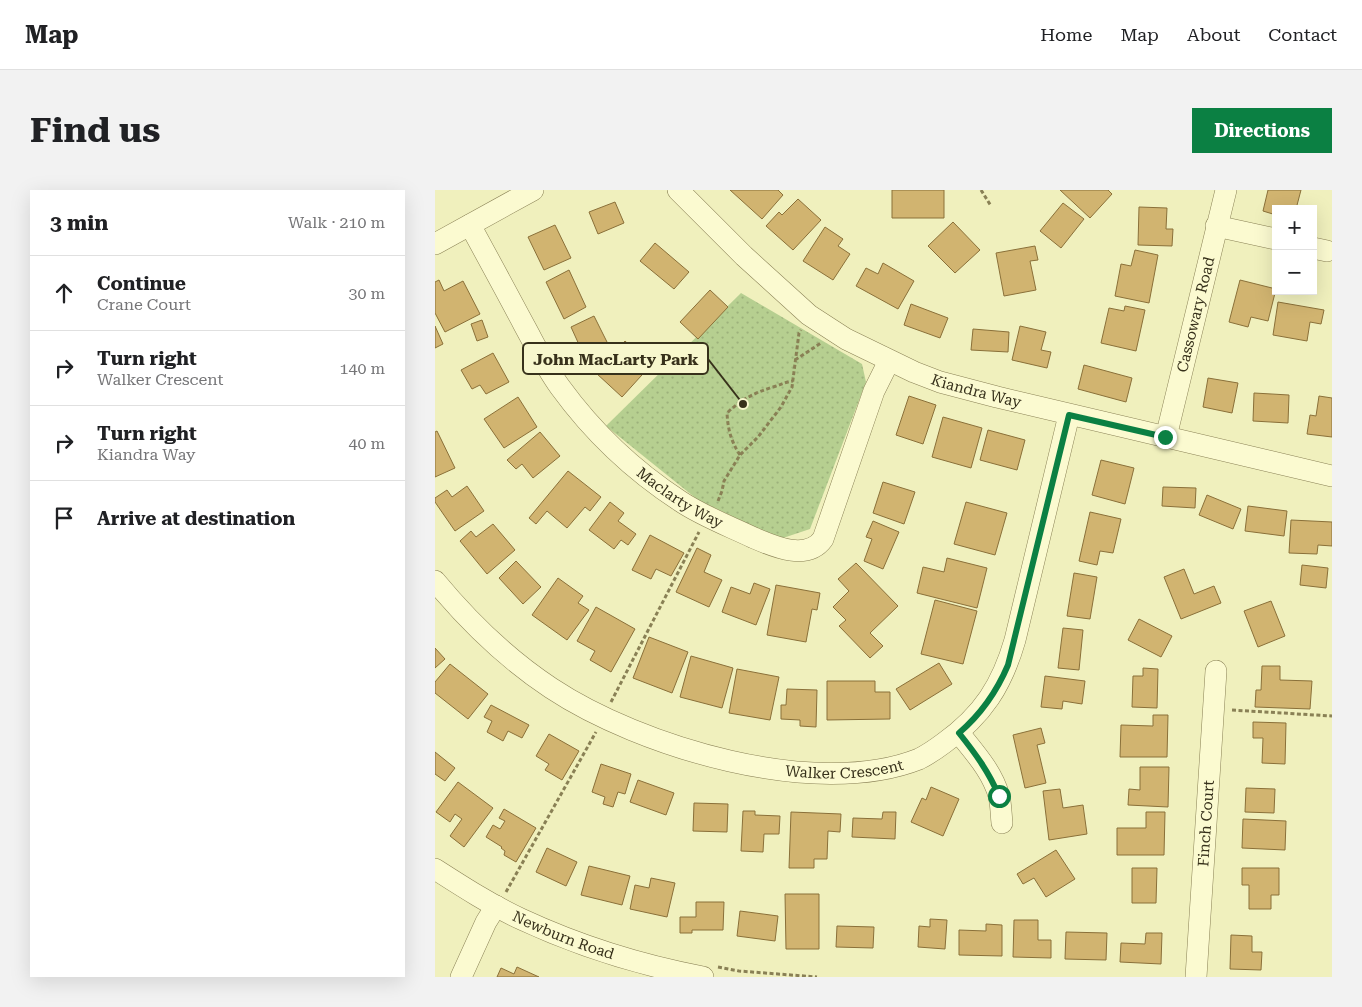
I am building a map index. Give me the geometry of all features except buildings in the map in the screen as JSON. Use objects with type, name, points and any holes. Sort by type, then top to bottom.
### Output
[{"type":"street","points":[[435,244],[533,190]]},
{"type":"street","name":"Kiandra Way","points":[[678,190],[744,256],[809,315],[846,339],[889,361],[940,382],[1069,415],[1332,476]]},
{"type":"street","name":"Cassowary Road","points":[[1165,437],[1226,190]]},
{"type":"street","name":"Maclarty Way","points":[[470,225],[550,372],[586,419],[618,452],[680,502],[769,545],[787,549],[811,550],[818,546],[823,539],[874,392],[889,361]]},
{"type":"street","points":[[1216,226],[1272,238]]},
{"type":"street","name":"Walker Crescent","points":[[435,581],[470,619],[523,668],[553,690],[605,718],[657,740],[759,767],[790,772],[862,773],[891,768],[920,758],[959,733],[969,724],[1001,681],[1008,665],[1069,415]]},
{"type":"street","name":"Finch Court","points":[[1196,977],[1216,671]]},
{"type":"street","points":[[959,733],[978,756],[990,775],[999,796],[1002,823]]},
{"type":"street","name":"Newburn Road","points":[[435,869],[500,901],[521,919],[589,947],[631,960],[703,977]]},
{"type":"street","points":[[461,977],[486,922],[500,901]]},
{"type":"path","points":[[981,190],[991,206]]},
{"type":"path","points":[[714,510],[724,481],[740,455],[758,437],[781,407],[792,387],[799,333],[805,326]]},
{"type":"path","points":[[794,360],[825,340]]},
{"type":"path","points":[[740,455],[731,441],[727,413],[735,405],[752,395],[783,382],[793,381]]},
{"type":"path","points":[[608,709],[701,528]]},
{"type":"path","points":[[1231,710],[1332,716]]},
{"type":"path","points":[[500,901],[599,727]]},
{"type":"green space","points":[[741,293],[862,364],[866,382],[810,529],[780,539],[698,500],[606,426]]},
{"type":"place","name":"John MacLarty Park","points":[[743,404]]},
{"type":"route","points":[[999,796],[990,775],[978,756],[959,733],[969,724],[990,697],[1001,681],[1008,665],[1069,415],[1165,437]]}]
